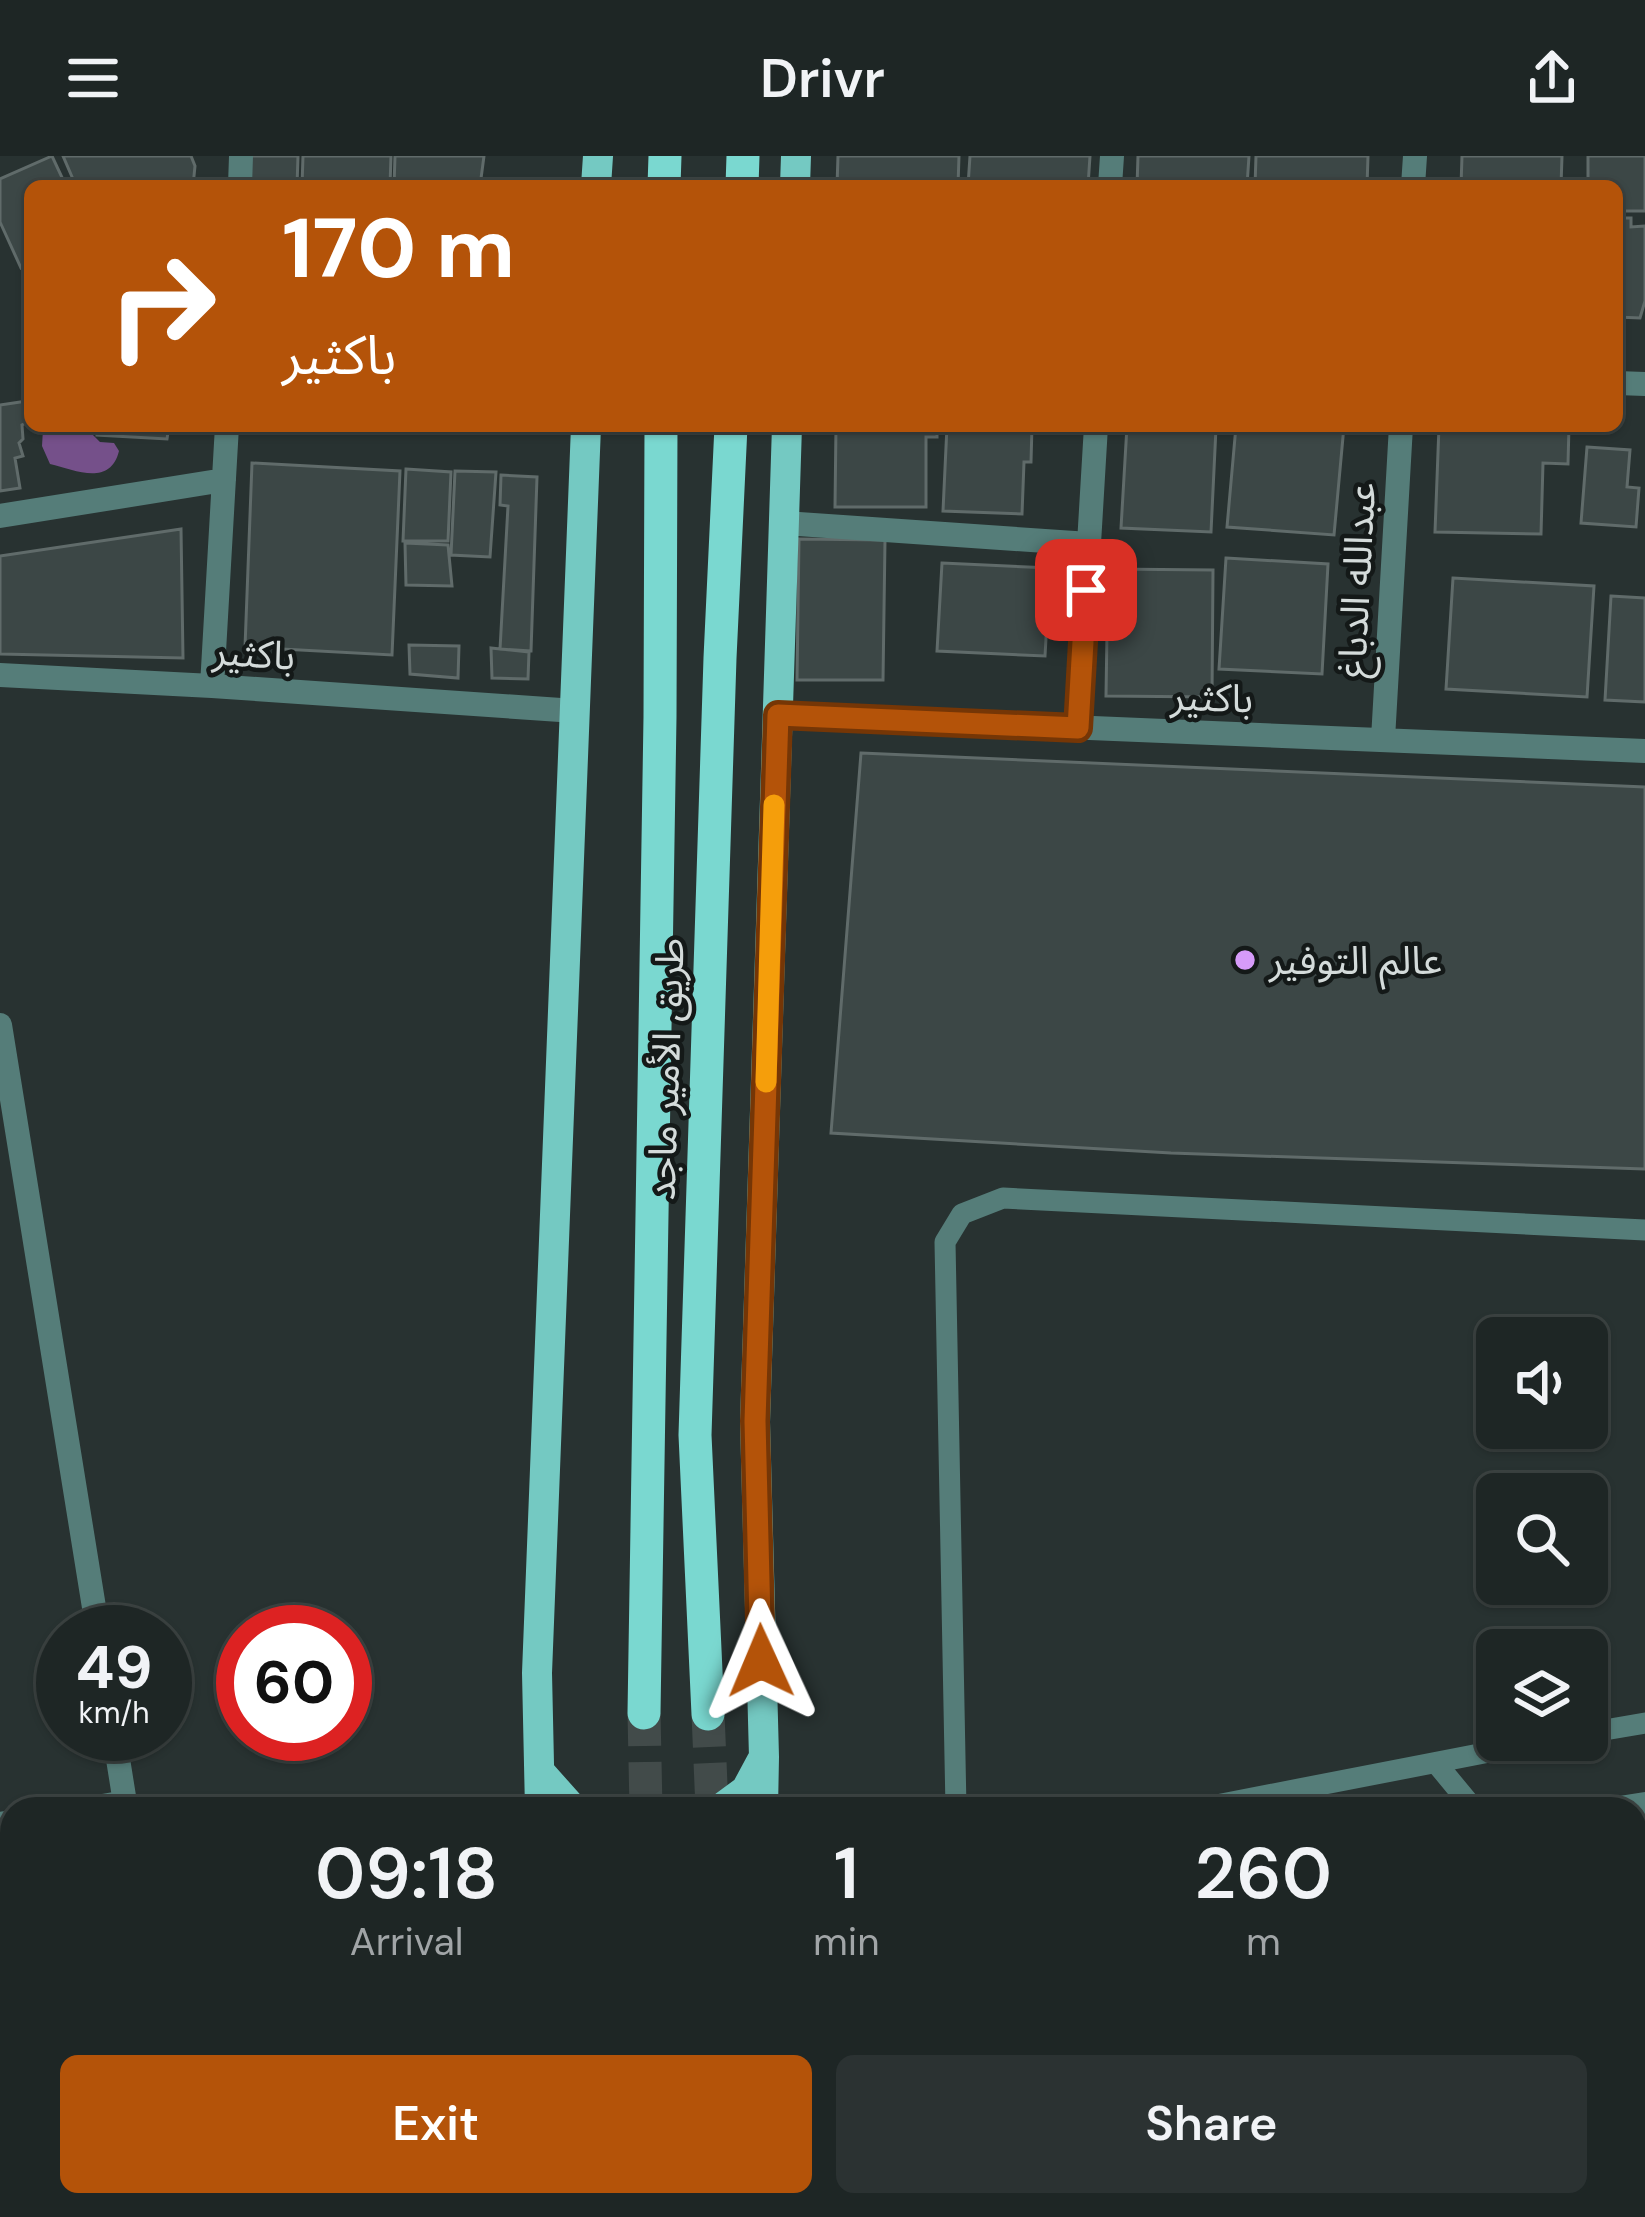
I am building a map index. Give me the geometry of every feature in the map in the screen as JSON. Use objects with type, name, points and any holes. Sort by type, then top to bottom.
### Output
[{"type":"highway","name":"طريق الأمير ماجد","points":[[644,1713],[661,432]]},
{"type":"highway","name":"طريق الأمير ماجد","points":[[708,1714],[694,1435],[731,432]]},
{"type":"main road","points":[[540,1797],[537,1673],[586,432]]},
{"type":"main road","points":[[763,1797],[755,1421],[787,432]]},
{"type":"main road","points":[[736,1797],[746,1790],[764,1757]]},
{"type":"main road","points":[[540,1772],[549,1797]]},
{"type":"main road","points":[[540,1772],[562,1797]]},
{"type":"street","points":[[212,686],[227,432]]},
{"type":"street","points":[[1078,728],[1096,432]]},
{"type":"street","name":"عبدالله الدباغ","points":[[1383,739],[1401,432]]},
{"type":"street","points":[[0,516],[224,480]]},
{"type":"street","points":[[784,523],[1088,544]]},
{"type":"street","name":"باكثير","points":[[0,675],[575,711]]},
{"type":"street","name":"باكثير","points":[[778,715],[1645,751]]},
{"type":"street","points":[[0,1025],[94,1605]]},
{"type":"street","points":[[118,1761],[124,1797]]},
{"type":"lane","points":[[956,1797],[945,1242],[962,1214],[1003,1198],[1645,1230]]},
{"type":"lane","points":[[1608,1729],[1645,1723]]},
{"type":"lane","points":[[1259,1797],[1476,1755]]},
{"type":"lane","points":[[1436,1763],[1464,1797]]},
{"type":"shaded area","points":[[43,432],[90,432],[100,442],[114,443],[119,451],[108,469],[90,473],[50,464],[42,446]]},
{"type":"building","points":[[52,156],[63,180],[24,180],[21,268],[0,222],[0,179]]},
{"type":"building","points":[[63,156],[191,156],[195,166],[194,180],[73,180]]},
{"type":"building","points":[[246,156],[298,156],[297,180],[245,180]]},
{"type":"building","points":[[303,156],[391,156],[390,180],[302,180]]},
{"type":"building","points":[[395,156],[484,156],[481,180],[394,180]]},
{"type":"building","points":[[838,156],[959,156],[958,180],[837,180]]},
{"type":"building","points":[[970,156],[1090,156],[1088,180],[968,180]]},
{"type":"building","points":[[1138,156],[1249,156],[1247,180],[1137,180]]},
{"type":"building","points":[[1256,156],[1368,156],[1367,180],[1255,180]]},
{"type":"building","points":[[1462,156],[1562,156],[1561,180],[1461,180]]},
{"type":"building","points":[[1588,156],[1645,156],[1645,211],[1623,211],[1623,180],[1588,180]]},
{"type":"building","points":[[1623,218],[1631,218],[1631,227],[1645,226],[1645,301],[1640,318],[1623,317]]},
{"type":"building","points":[[24,401],[19,443],[23,456],[15,458],[20,488],[0,491],[0,405]]},
{"type":"building","points":[[97,432],[168,432],[167,439]]},
{"type":"building","points":[[836,432],[937,432],[937,437],[926,437],[926,507],[835,507]]},
{"type":"building","points":[[947,432],[1032,432],[1031,462],[1024,462],[1022,514],[943,511]]},
{"type":"building","points":[[1127,432],[1216,432],[1211,532],[1121,528]]},
{"type":"building","points":[[1235,432],[1343,432],[1334,535],[1227,527]]},
{"type":"building","points":[[1439,432],[1569,432],[1568,464],[1543,463],[1541,534],[1435,532]]},
{"type":"building","points":[[1587,447],[1630,450],[1627,487],[1639,488],[1636,527],[1581,523]]},
{"type":"building","points":[[252,463],[400,471],[392,655],[245,647]]},
{"type":"building","points":[[406,469],[451,472],[448,541],[403,541]]},
{"type":"building","points":[[455,471],[496,472],[490,557],[451,555]]},
{"type":"building","points":[[501,475],[537,477],[531,651],[500,649],[508,506],[500,505]]},
{"type":"building","points":[[181,529],[183,658],[0,654],[0,556]]},
{"type":"building","points":[[799,539],[885,540],[883,680],[797,680]]},
{"type":"building","points":[[405,543],[448,545],[452,586],[406,585]]},
{"type":"building","points":[[1226,558],[1328,564],[1322,674],[1219,669]]},
{"type":"building","points":[[942,563],[1050,568],[1045,656],[937,651]]},
{"type":"building","points":[[1108,569],[1213,570],[1212,697],[1106,696]]},
{"type":"building","points":[[1453,578],[1594,586],[1587,697],[1446,689]]},
{"type":"building","points":[[1611,596],[1645,598],[1645,702],[1605,700]]},
{"type":"building","points":[[409,645],[459,646],[458,678],[410,674]]},
{"type":"building","points":[[491,648],[529,652],[528,679],[492,678]]},
{"type":"building","name":"عالم التوفير","points":[[861,753],[1645,787],[1645,1169],[1171,1153],[831,1133]]},
{"type":"tunnel","points":[[644,1713],[646,1797]]},
{"type":"tunnel","points":[[708,1714],[711,1797]]},
{"type":"slow traffic","points":[[766,1082],[774,805]]},
{"type":"place","name":"عالم التوفير","points":[[1245,960]]},
{"type":"route","points":[[761,1661],[755,1421],[778,715],[1078,728],[1086,590]]}]
